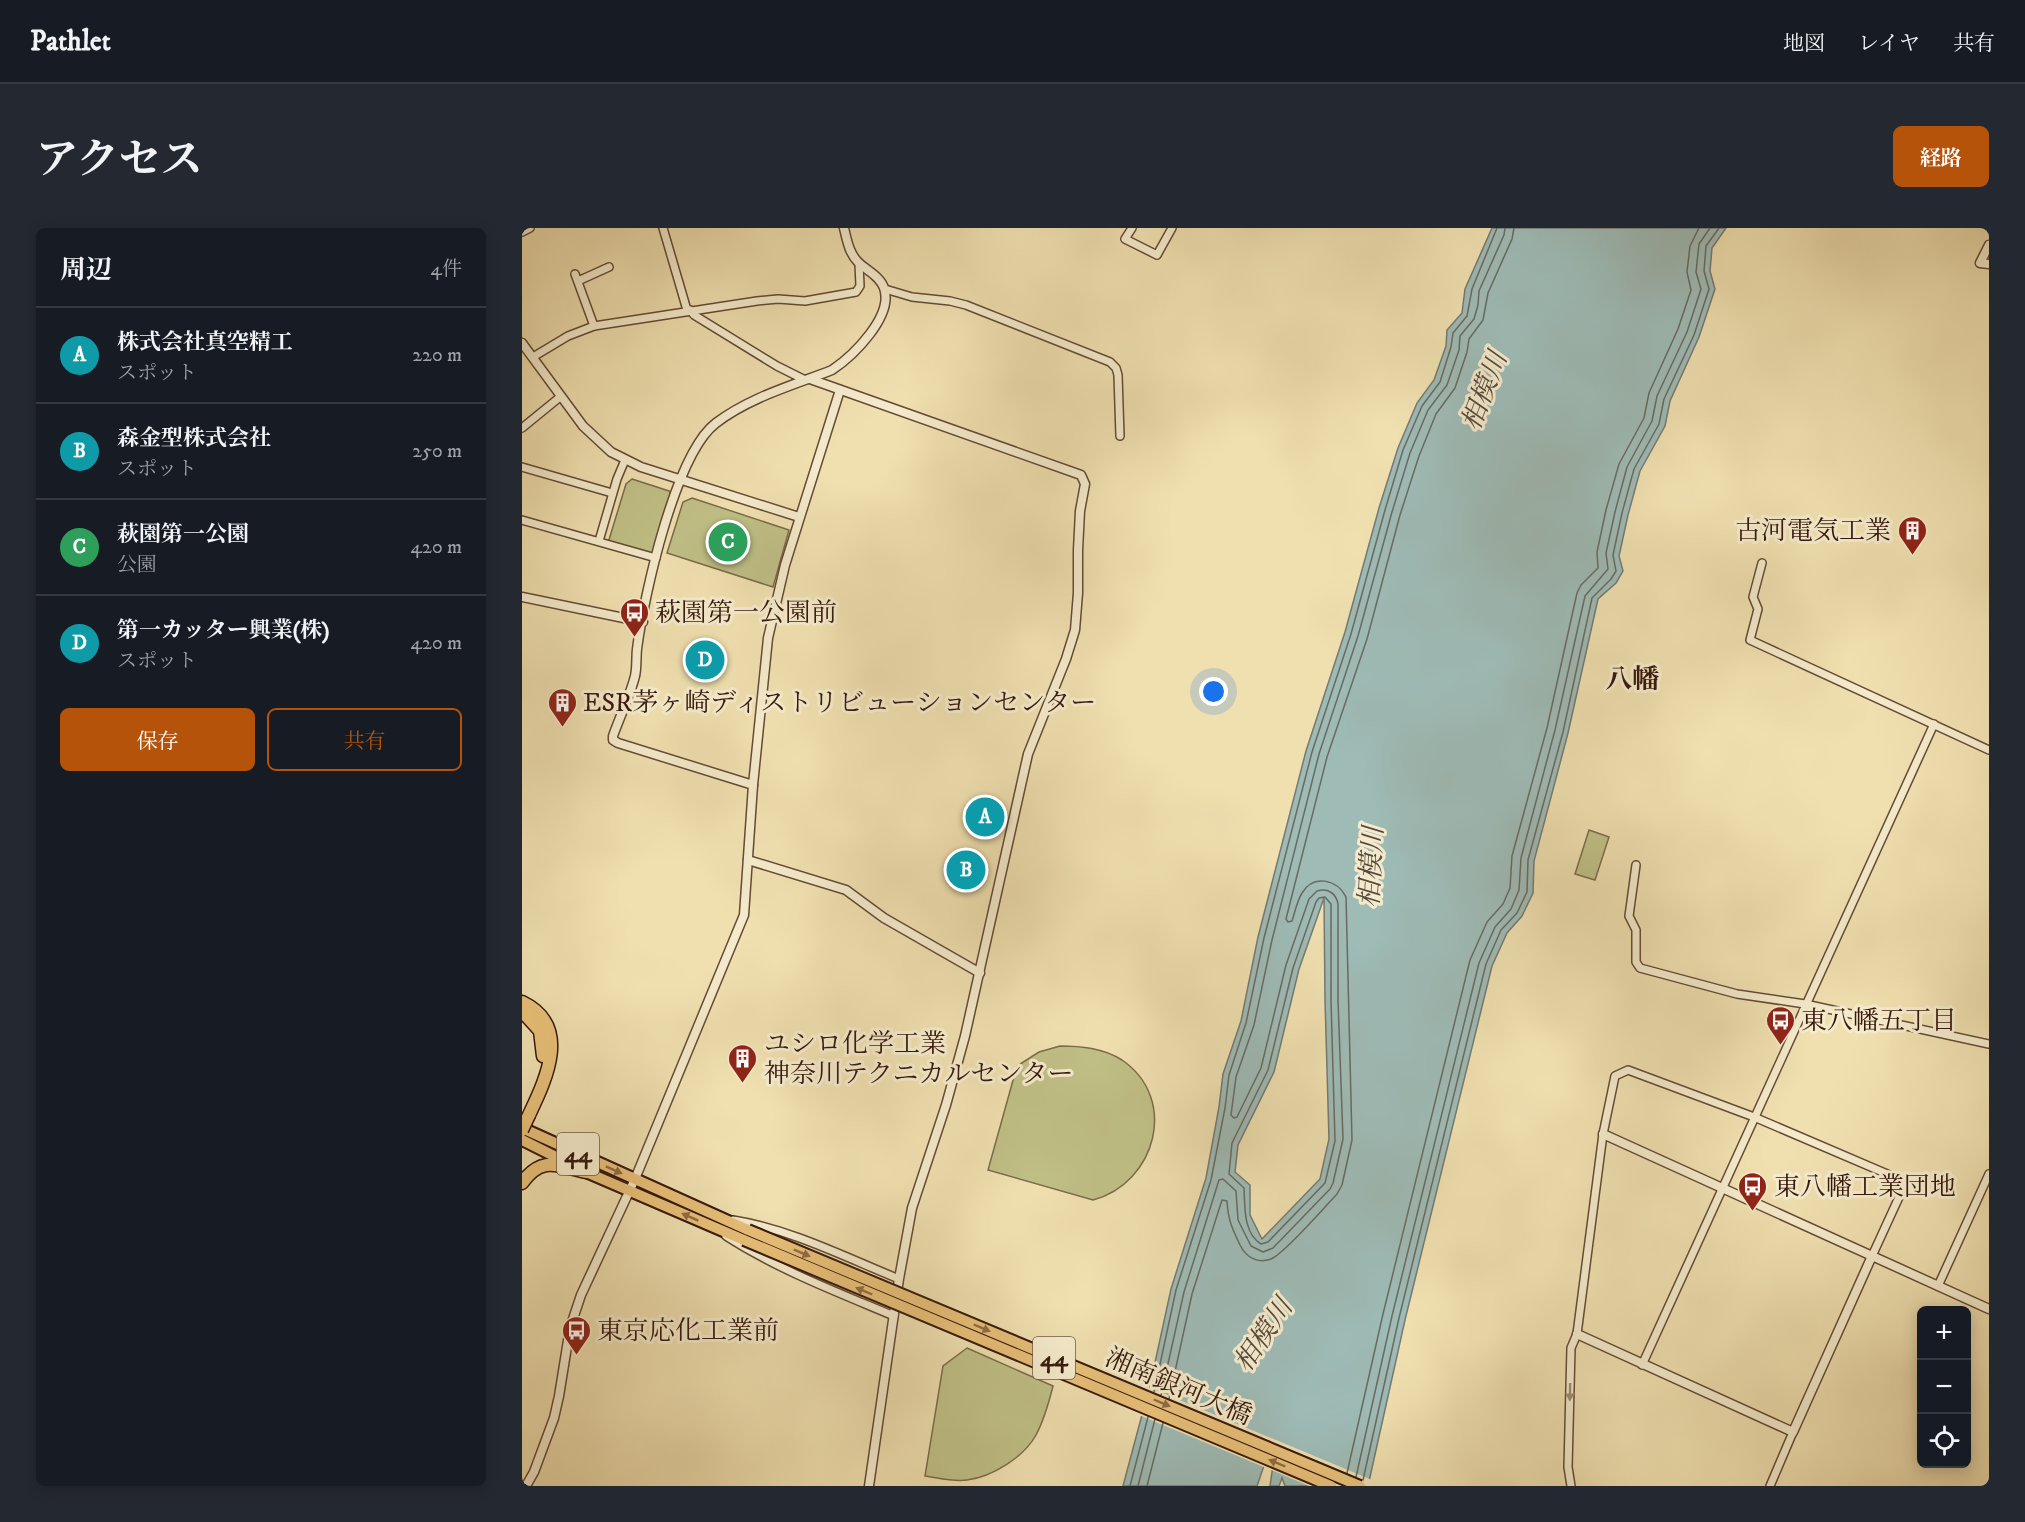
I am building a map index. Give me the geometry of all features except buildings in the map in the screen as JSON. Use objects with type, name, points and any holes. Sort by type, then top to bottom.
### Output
[{"type":"highway","points":[[522,1002],[535,1010],[542,1018],[550,1039],[551,1054],[548,1071],[525,1113]]},
{"type":"highway","points":[[522,1011],[540,1031],[543,1049],[538,1078],[525,1113],[522,1129]]},
{"type":"highway","points":[[522,1183],[534,1169],[545,1164],[586,1172]]},
{"type":"main road","name":"44","points":[[522,1129],[718,1218],[746,1235]]},
{"type":"main road","name":"44","points":[[522,1140],[586,1172],[710,1226],[746,1235]]},
{"type":"main road","name":"湘南銀河大橋","points":[[746,1235],[1331,1486]]},
{"type":"main road","name":"湘南銀河大橋","points":[[746,1235],[1360,1486]]},
{"type":"street","points":[[522,232],[530,228]]},
{"type":"street","points":[[663,228],[689,310],[768,360],[807,379],[1081,475],[1084,478],[1077,550],[1078,593],[1075,630],[1028,754],[965,1036],[946,1105],[912,1208],[899,1279],[869,1486]]},
{"type":"street","points":[[844,228],[850,249],[858,263],[875,276],[885,289],[912,297],[966,305],[1110,362],[1116,368],[1118,375],[1120,436]]},
{"type":"street","points":[[1132,228],[1125,239],[1157,255],[1172,228]]},
{"type":"street","points":[[1989,245],[1980,262],[1989,264]]},
{"type":"street","points":[[533,357],[568,336],[594,326],[689,310],[778,299],[805,301],[856,292],[860,286],[858,263]]},
{"type":"street","points":[[594,326],[576,277],[609,267]]},
{"type":"street","points":[[753,785],[613,740],[634,678],[656,558],[681,480],[699,441],[714,424],[736,410],[832,370],[843,363],[876,326],[882,314],[885,289]]},
{"type":"street","points":[[522,343],[583,426],[611,452],[625,460],[681,480],[799,517]]},
{"type":"street","points":[[526,1486],[534,1472],[554,1418],[570,1328],[581,1295],[630,1191],[744,915],[753,785],[768,638],[778,591],[799,517],[840,390]]},
{"type":"street","points":[[522,428],[561,397]]},
{"type":"street","points":[[599,542],[612,493],[625,460]]},
{"type":"street","points":[[522,466],[612,493]]},
{"type":"street","points":[[522,520],[656,558]]},
{"type":"street","points":[[1762,563],[1753,597],[1758,609],[1750,640],[1989,750]]},
{"type":"street","points":[[522,597],[643,622]]},
{"type":"street","points":[[1642,1365],[1934,724]]},
{"type":"street","points":[[748,860],[846,890],[884,918],[980,973]]},
{"type":"street","points":[[1636,865],[1629,916],[1636,930],[1636,962],[1640,968],[1737,994],[1805,1004],[1989,1044]]},
{"type":"street","points":[[1571,1486],[1568,1467],[1571,1348],[1577,1334],[1603,1134],[1615,1076],[1628,1070],[1754,1117],[1906,1182],[1770,1486]]},
{"type":"street","points":[[1603,1134],[1989,1309]]},
{"type":"street","points":[[1938,1286],[1989,1174]]},
{"type":"street","points":[[718,1218],[752,1223],[899,1279]]},
{"type":"street","points":[[710,1226],[747,1250],[803,1278],[894,1316]]},
{"type":"street","points":[[1577,1334],[1793,1432]]},
{"type":"green space","points":[[632,479],[669,491],[672,495],[653,555],[608,543],[626,484]]},
{"type":"green space","points":[[692,498],[789,530],[773,587],[667,553],[683,502]]},
{"type":"green space","points":[[1589,830],[1609,837],[1595,880],[1575,874]]},
{"type":"green space","points":[[1060,1046],[1092,1048],[1115,1056],[1140,1077],[1150,1096],[1154,1117],[1152,1138],[1145,1159],[1132,1176],[1115,1191],[1093,1200],[988,1170],[1017,1066],[1039,1052]]},
{"type":"green space","points":[[967,1348],[1053,1386],[1046,1411],[1031,1443],[1024,1451],[997,1470],[977,1478],[962,1480],[925,1476],[943,1366]]},
{"type":"water","name":"相模川","points":[[1492,228],[1726,228],[1712,248],[1710,271],[1715,289],[1699,337],[1670,401],[1665,426],[1640,471],[1619,556],[1623,571],[1616,583],[1598,599],[1568,733],[1534,861],[1533,893],[1522,916],[1507,933],[1492,966],[1405,1320],[1368,1486],[1285,1486],[1282,1478],[1279,1486],[1270,1486],[1274,1458],[1269,1451],[1257,1486],[1123,1486],[1151,1381],[1171,1289],[1206,1178],[1223,1074],[1241,1021],[1258,937],[1306,751],[1345,632],[1398,448],[1417,403],[1434,380],[1446,346],[1447,330],[1462,313],[1465,289]],"holes":[[[1324,898],[1329,1139],[1320,1179],[1262,1239],[1250,1215],[1250,1185],[1235,1172],[1238,1145],[1274,1072],[1299,969]]]},
{"type":"pier","points":[[1146,1386],[1372,1480],[1371,1486],[1309,1486],[1269,1469],[1270,1457],[1266,1468],[1139,1415]]},
{"type":"place","name":"萩園第一公園","points":[[728,542]]},
{"type":"place","name":"古河電気工業","points":[[1912,556]]},
{"type":"place","name":"萩園第一公園前","points":[[634,638]]},
{"type":"place","name":"第一カッター興業(株)","points":[[705,660]]},
{"type":"place","name":"ESR茅ヶ崎ディストリビューションセンター","points":[[562,728]]},
{"type":"place","name":"株式会社真空精工","points":[[985,817]]},
{"type":"place","name":"森金型株式会社","points":[[966,870]]},
{"type":"place","name":"東八幡五丁目","points":[[1780,1046]]},
{"type":"place","name":"ユシロ化学工業 神奈川テクニカルセンター","points":[[743,1084]]},
{"type":"place","name":"東八幡工業団地","points":[[1753,1212]]},
{"type":"place","name":"東京応化工業前","points":[[576,1356]]},
{"type":"district","name":"八幡","points":[[1632,679]]}]
